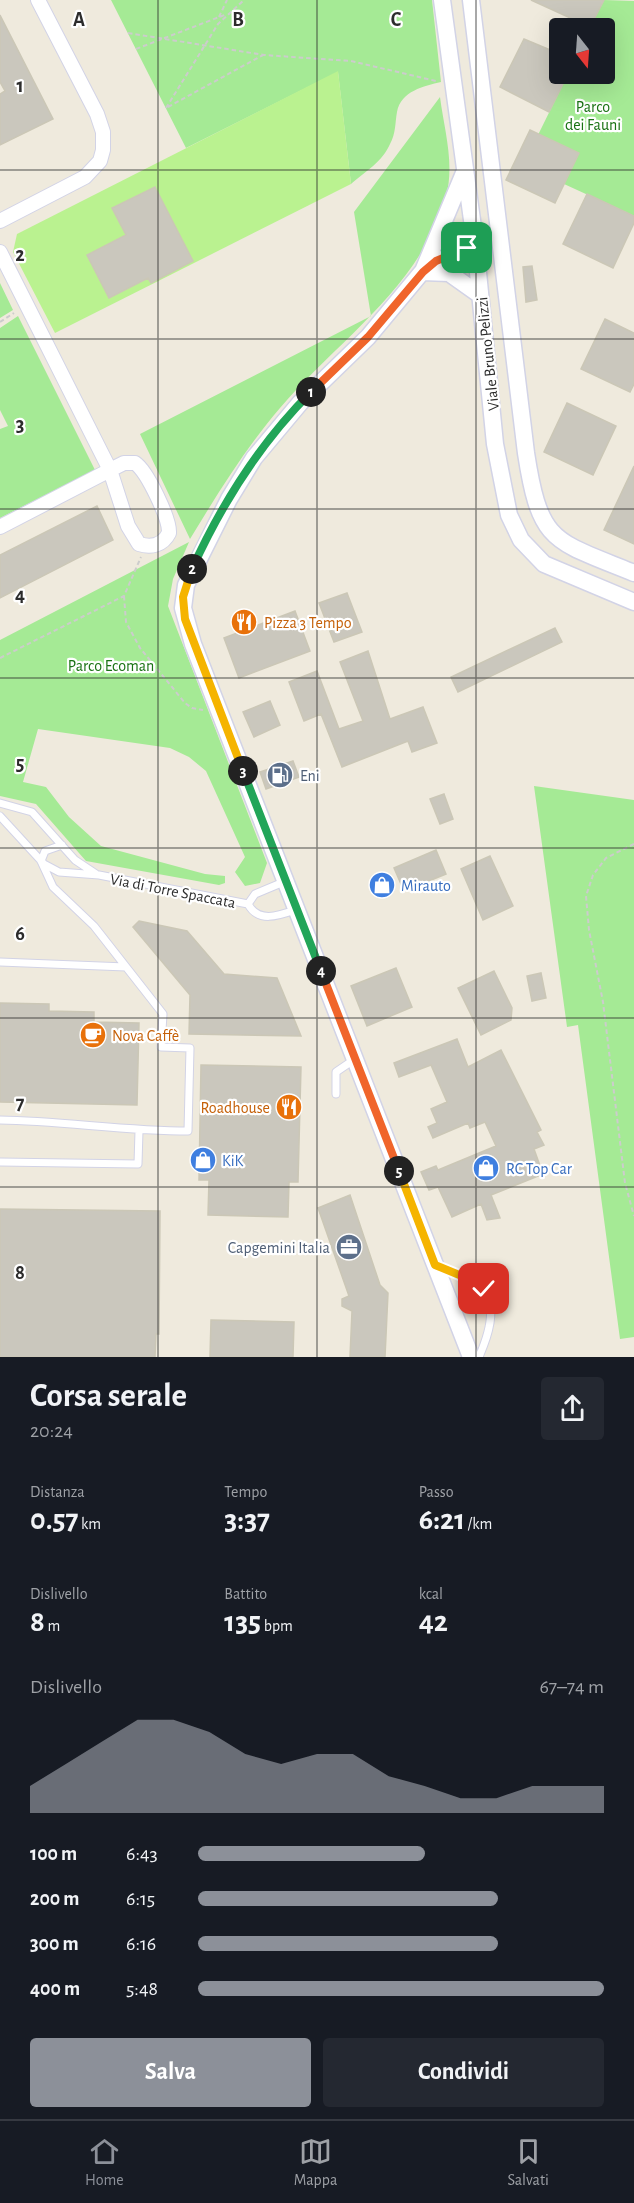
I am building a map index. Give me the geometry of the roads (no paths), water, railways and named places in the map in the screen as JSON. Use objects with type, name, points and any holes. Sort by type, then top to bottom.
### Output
[{"type":"street","points":[[0,221],[85,177],[96,166],[103,150],[104,138],[97,114],[38,0]]},
{"type":"street","name":"Viale Bruno Pelizzi","points":[[442,0],[475,242],[497,459],[506,504],[514,528],[527,548],[544,564],[634,602]]},
{"type":"street","name":"Viale Bruno Pelizzi","points":[[471,0],[526,453],[537,509],[549,530],[564,543],[634,573]]},
{"type":"street","points":[[423,272],[465,170]]},
{"type":"street","points":[[431,253],[454,245],[500,238]]},
{"type":"street","points":[[471,1357],[193,644],[183,608],[186,585],[196,560],[240,479],[265,444],[300,403],[368,337],[423,272],[436,261],[459,253],[475,242]]},
{"type":"street","points":[[0,252],[110,470],[131,533],[139,544],[145,546],[159,544],[166,538],[169,529],[139,466],[124,463],[110,470],[0,527]]},
{"type":"street","points":[[423,272],[449,273],[480,295]]},
{"type":"lane","name":"Via di Torre Spaccata","points":[[0,803],[33,812],[75,860],[99,875]]},
{"type":"lane","name":"Via di Torre Spaccata","points":[[0,816],[41,861],[50,869],[65,874],[99,875],[248,904],[255,913],[267,917],[297,910]]},
{"type":"lane","points":[[0,1120],[60,1122],[139,1131],[188,1131],[190,1048],[161,1047],[163,1014],[94,926],[53,887],[41,861],[45,851],[62,845]]},
{"type":"lane","name":"Via di Torre Spaccata","points":[[248,904],[255,894],[286,881]]},
{"type":"lane","points":[[0,962],[126,967]]},
{"type":"lane","points":[[336,1094],[336,1072],[355,1058]]},
{"type":"lane","points":[[0,1162],[138,1164],[139,1131]]},
{"type":"lane","points":[[435,1265],[474,1281],[487,1295],[490,1307],[489,1334],[479,1357]]},
{"type":"place","name":"Pizza 3 Tempo","points":[[244,622]]},
{"type":"place","name":"Eni","points":[[280,775]]},
{"type":"place","name":"Mirauto","points":[[382,885]]},
{"type":"place","name":"Nova Caffè","points":[[93,1035]]},
{"type":"place","name":"Roadhouse","points":[[289,1107]]},
{"type":"place","name":"KiK","points":[[203,1160]]},
{"type":"place","name":"RC Top Car","points":[[486,1168]]},
{"type":"place","name":"Capgemini Italia","points":[[349,1247]]},
{"type":"park label","name":"Parco dei Fauni","points":[[593,115]]},
{"type":"park label","name":"Parco Ecoman","points":[[111,665]]}]
